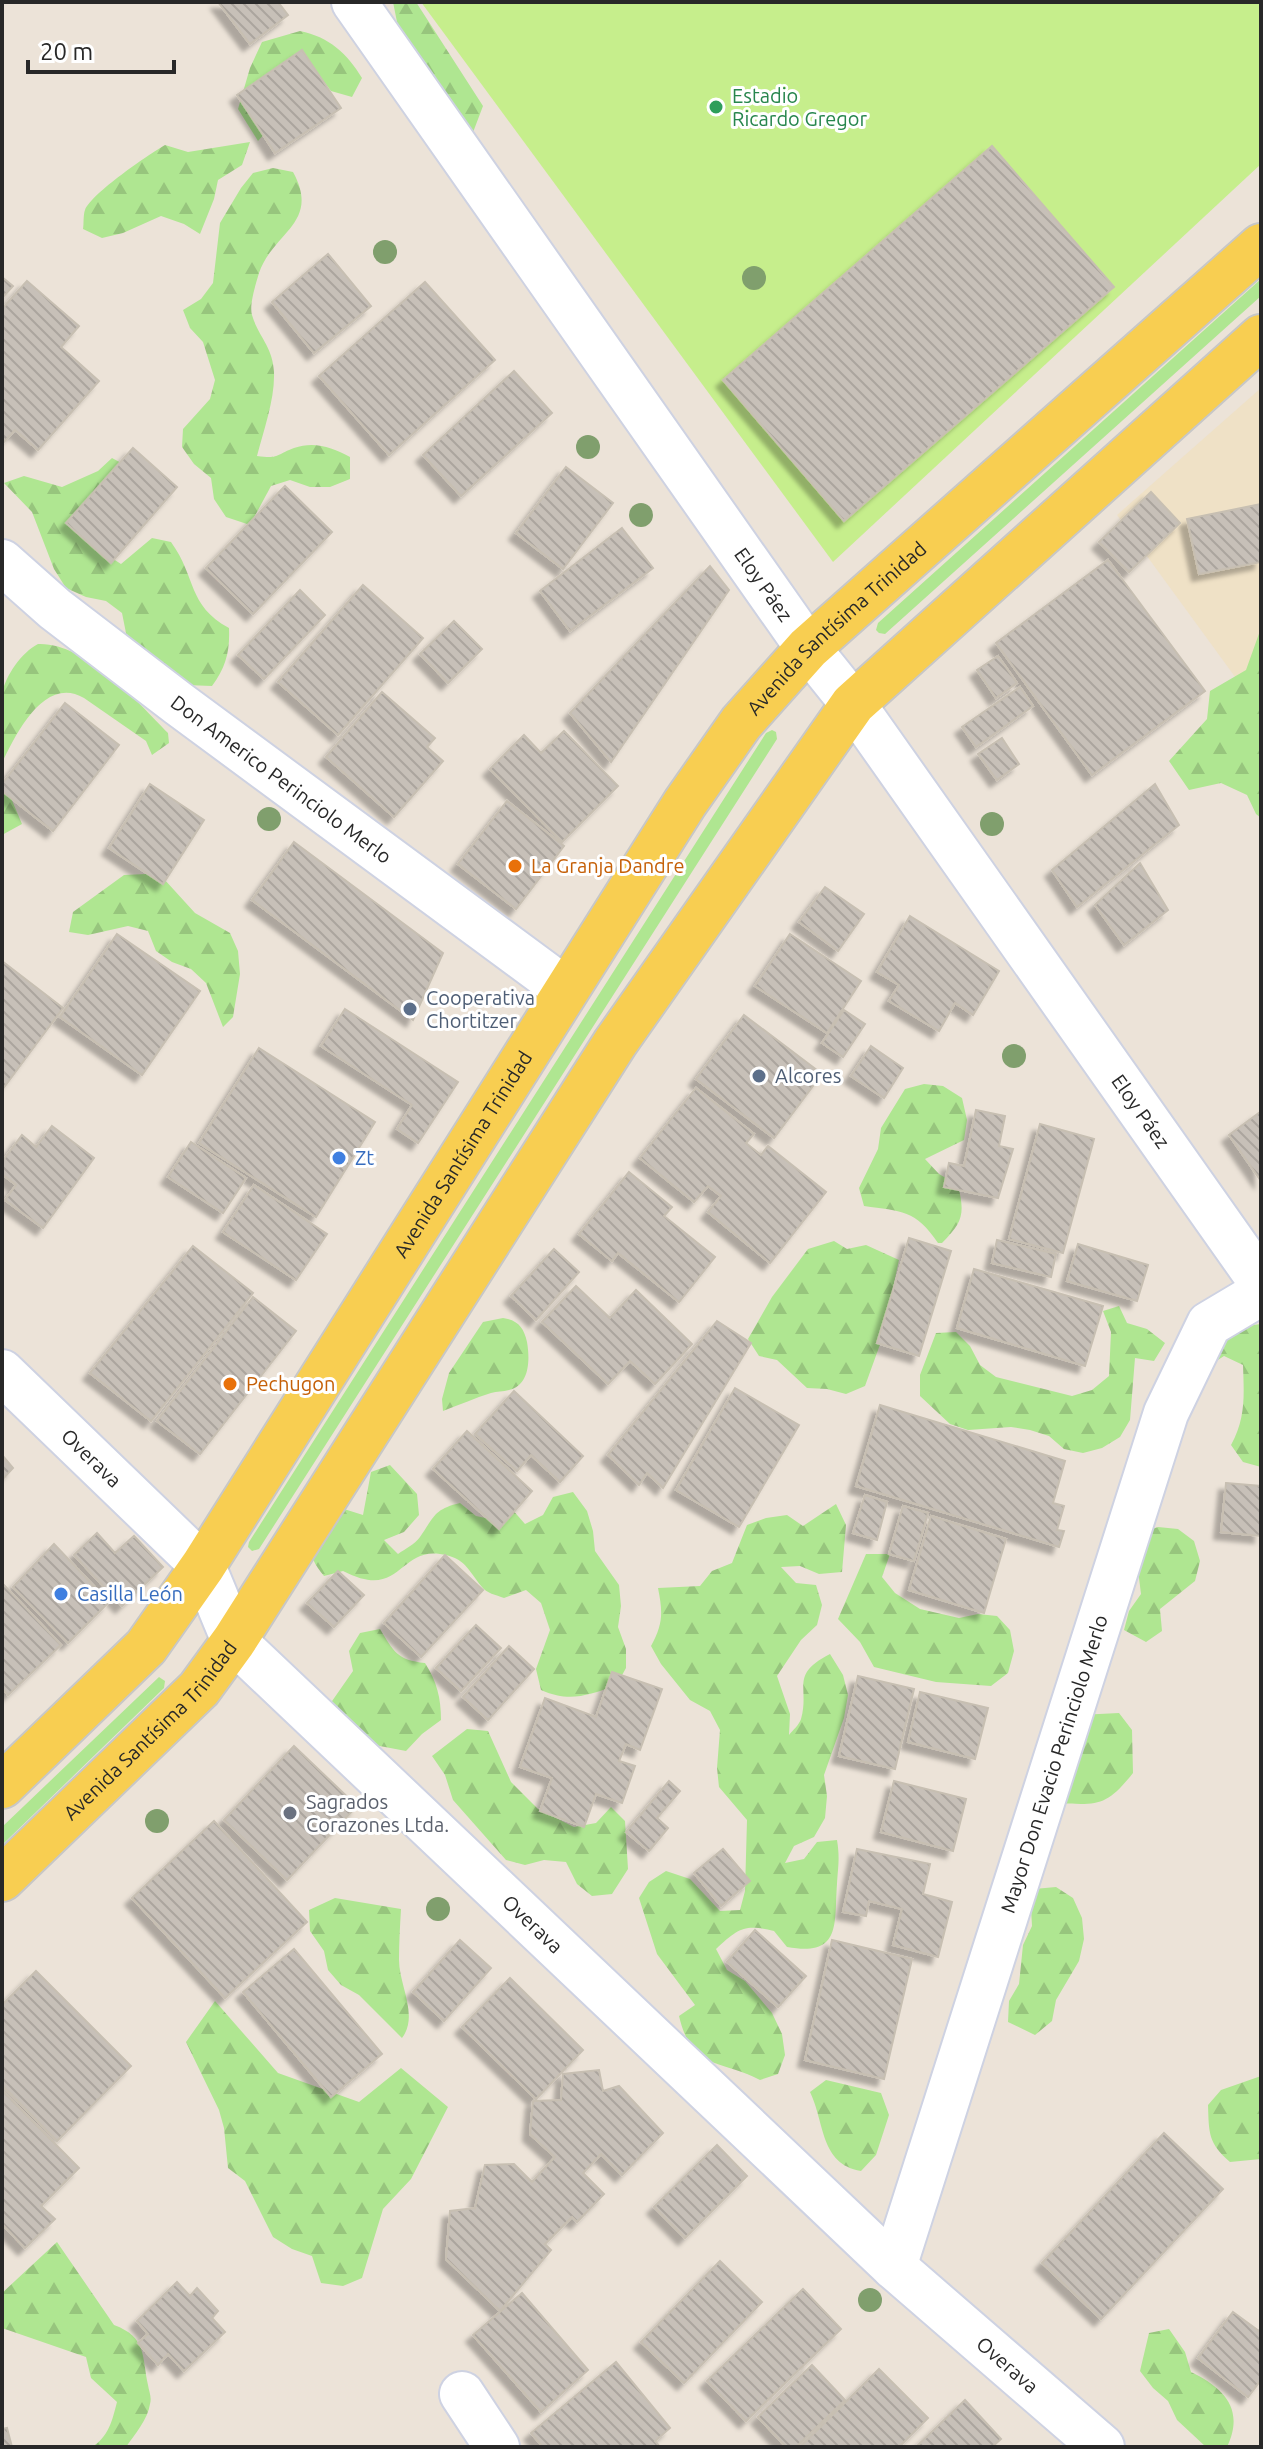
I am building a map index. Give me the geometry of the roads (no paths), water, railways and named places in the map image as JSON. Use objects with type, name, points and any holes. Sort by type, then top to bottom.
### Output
[{"type":"main road","name":"Avenida Santísima Trinidad","points":[[2,1786],[146,1647],[203,1566],[565,989],[733,734],[808,648],[1261,246]]},
{"type":"main road","name":"Avenida Santísima Trinidad","points":[[2,1879],[199,1689],[234,1641],[615,1043],[853,704],[1261,337]]},
{"type":"street","name":"Eloy Páez","points":[[354,2],[808,648],[853,704],[1261,1282]]},
{"type":"street","name":"Don Americo Perinciolo Merlo","points":[[2,562],[55,609],[179,704],[565,989]]},
{"type":"street","name":"Mayor Don Evacio Perinciolo Merlo","points":[[894,2267],[1166,1413],[1209,1324],[1261,1293]]},
{"type":"street","name":"Overava","points":[[2,1372],[203,1566],[234,1641],[894,2267],[1102,2447]]},
{"type":"street","points":[[462,2394],[497,2447]]},
{"type":"place","name":"Estadio Ricardo Gregor","points":[[716,107]]},
{"type":"place","name":"La Granja Dandre","points":[[515,866]]},
{"type":"place","name":"Cooperativa Chortitzer","points":[[410,1009]]},
{"type":"place","name":"Alcores","points":[[759,1076]]},
{"type":"place","name":"Zt","points":[[339,1158]]},
{"type":"place","name":"Pechugon","points":[[230,1384]]},
{"type":"place","name":"Casilla León","points":[[61,1594]]},
{"type":"place","name":"Sagrados Corazones Ltda.","points":[[290,1813]]}]
